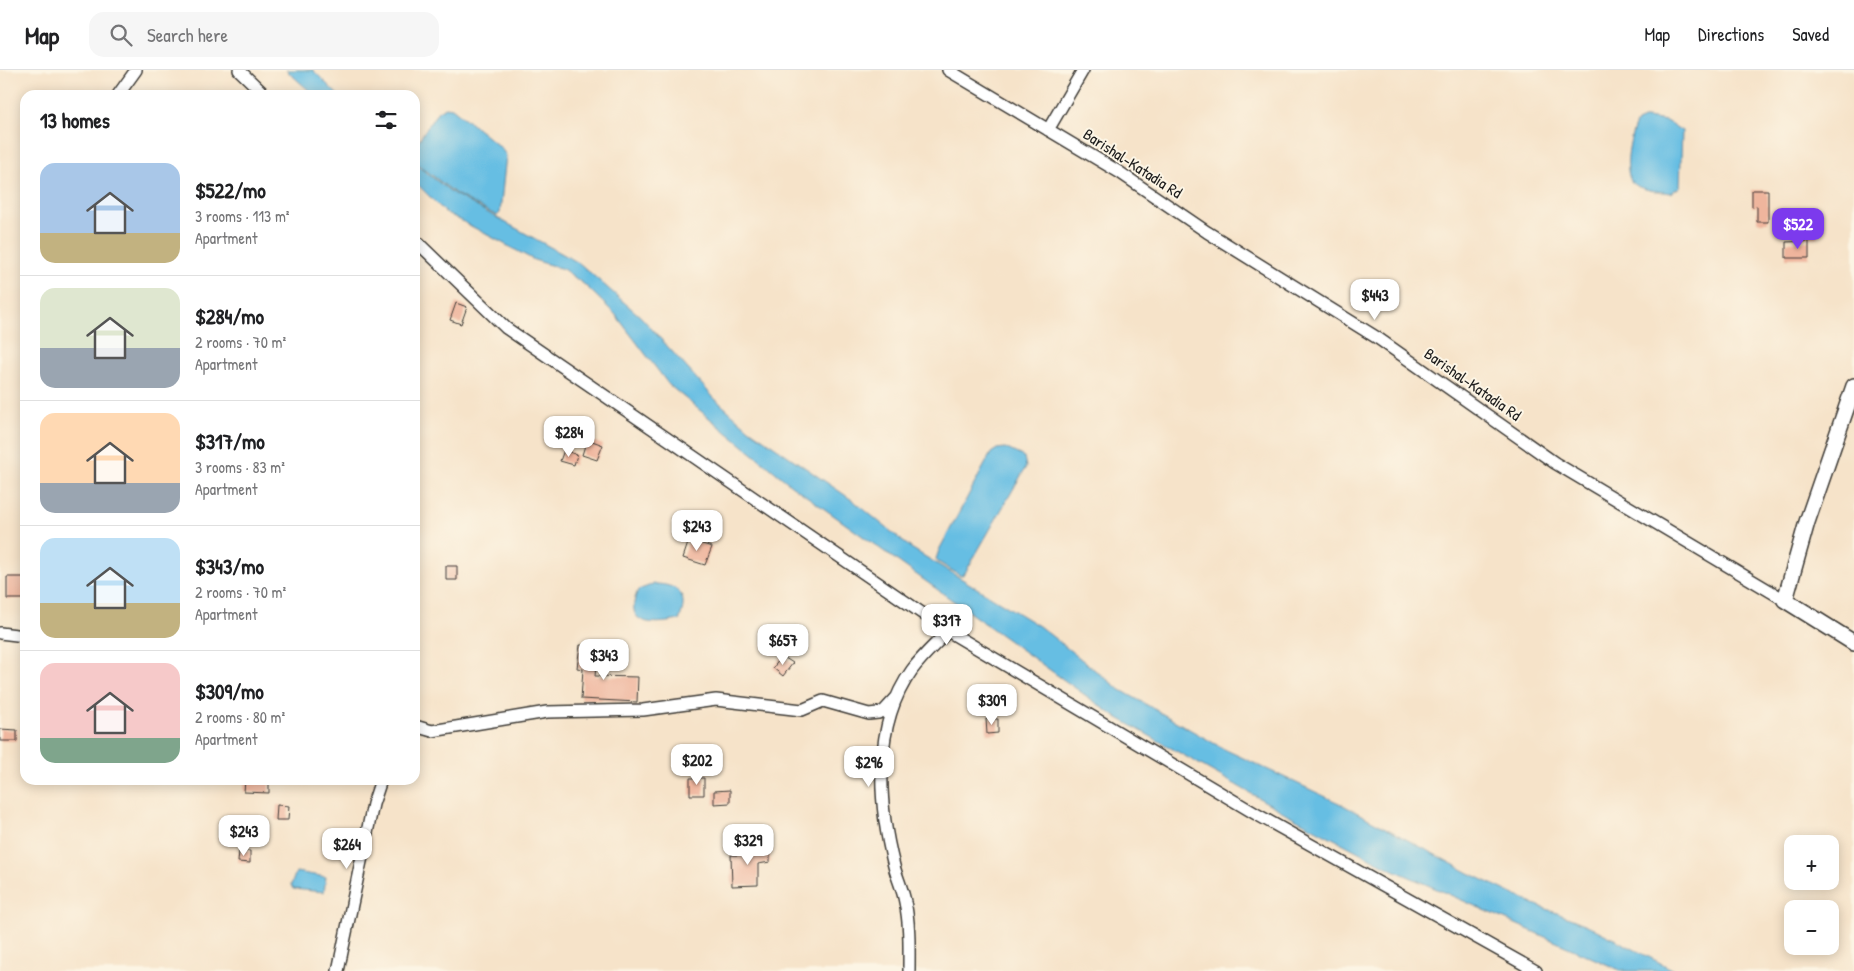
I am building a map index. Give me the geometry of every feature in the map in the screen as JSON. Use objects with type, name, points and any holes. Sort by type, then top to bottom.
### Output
[{"type":"main road","points":[[1785,600],[1807,522],[1854,386]]},
{"type":"main road","name":"Barishal-Katadia Rd","points":[[1785,600],[1854,643]]},
{"type":"street","points":[[122,90],[136,70]]},
{"type":"street","points":[[239,70],[260,90]]},
{"type":"street","name":"Barishal-Katadia Rd","points":[[948,70],[1119,172],[1207,232],[1379,339],[1555,463],[1785,600]]},
{"type":"street","points":[[1048,130],[1083,70]]},
{"type":"street","points":[[420,245],[506,328],[948,631],[1256,814],[1536,971]]},
{"type":"street","points":[[909,971],[909,929],[905,902],[894,866],[882,795],[882,764],[889,718],[896,698],[912,670],[948,631]]},
{"type":"street","points":[[0,634],[20,636]]},
{"type":"street","points":[[420,727],[432,731],[547,712],[643,710],[716,700],[802,710],[823,701],[869,714],[878,714],[884,711],[896,698]]},
{"type":"street","points":[[338,971],[373,804],[379,785]]},
{"type":"water","points":[[286,70],[313,70],[333,90],[308,90]]},
{"type":"water","points":[[446,107],[452,108],[500,147],[506,155],[500,213],[497,216],[456,194],[420,166],[420,138],[438,111]]},
{"type":"water","points":[[1646,118],[1666,121],[1682,131],[1680,187],[1670,193],[1639,187],[1631,180],[1628,173],[1628,155],[1634,128],[1637,122]]},
{"type":"water","points":[[420,168],[454,194],[579,263],[641,317],[714,398],[749,429],[855,502],[911,548],[1039,626],[1119,689],[1224,749],[1341,804],[1469,873],[1529,902],[1587,925],[1676,971],[1622,971],[1387,867],[1287,814],[1113,715],[791,485],[669,385],[615,314],[585,285],[563,269],[534,260],[445,212],[420,187]]},
{"type":"water","points":[[1005,448],[1024,457],[1026,467],[965,573],[961,576],[938,562],[936,559],[939,550],[991,453],[997,449]]},
{"type":"water","points":[[654,584],[670,586],[680,593],[683,604],[679,620],[660,623],[643,621],[637,617],[634,611],[634,602],[638,590]]},
{"type":"water","points":[[296,872],[326,877],[324,892],[293,889],[291,885]]},
{"type":"building","points":[[1752,190],[1768,190],[1768,222],[1757,222],[1757,206],[1752,207]]},
{"type":"building","points":[[1816,215],[1817,237],[1800,237],[1799,216]]},
{"type":"building","points":[[1809,241],[1809,258],[1786,258],[1786,242]]},
{"type":"building","points":[[456,303],[467,307],[461,324],[450,320]]},
{"type":"building","points":[[587,439],[603,445],[597,460],[582,455]]},
{"type":"building","points":[[564,450],[577,455],[574,465],[560,461]]},
{"type":"building","points":[[689,540],[712,547],[705,565],[683,558]]},
{"type":"building","points":[[446,566],[457,566],[457,580],[446,580]]},
{"type":"building","points":[[7,577],[20,577],[20,599],[7,599]]},
{"type":"building","points":[[580,645],[598,647],[595,676],[638,677],[637,702],[581,699],[583,669],[577,668]]},
{"type":"building","points":[[782,656],[793,663],[783,676],[773,668]]},
{"type":"building","points":[[986,719],[998,719],[998,733],[987,734]]},
{"type":"building","points":[[0,729],[17,730],[17,741],[0,741]]},
{"type":"building","points":[[690,778],[704,778],[704,795],[690,795]]},
{"type":"building","points":[[245,785],[269,785],[269,793],[244,792]]},
{"type":"building","points":[[730,790],[730,803],[714,804],[714,791]]},
{"type":"building","points":[[277,805],[289,806],[288,820],[276,820]]},
{"type":"building","points":[[770,848],[770,862],[758,864],[758,885],[732,886],[731,855],[739,855],[739,849]]},
{"type":"building","points":[[239,851],[250,851],[250,863],[238,862]]}]
